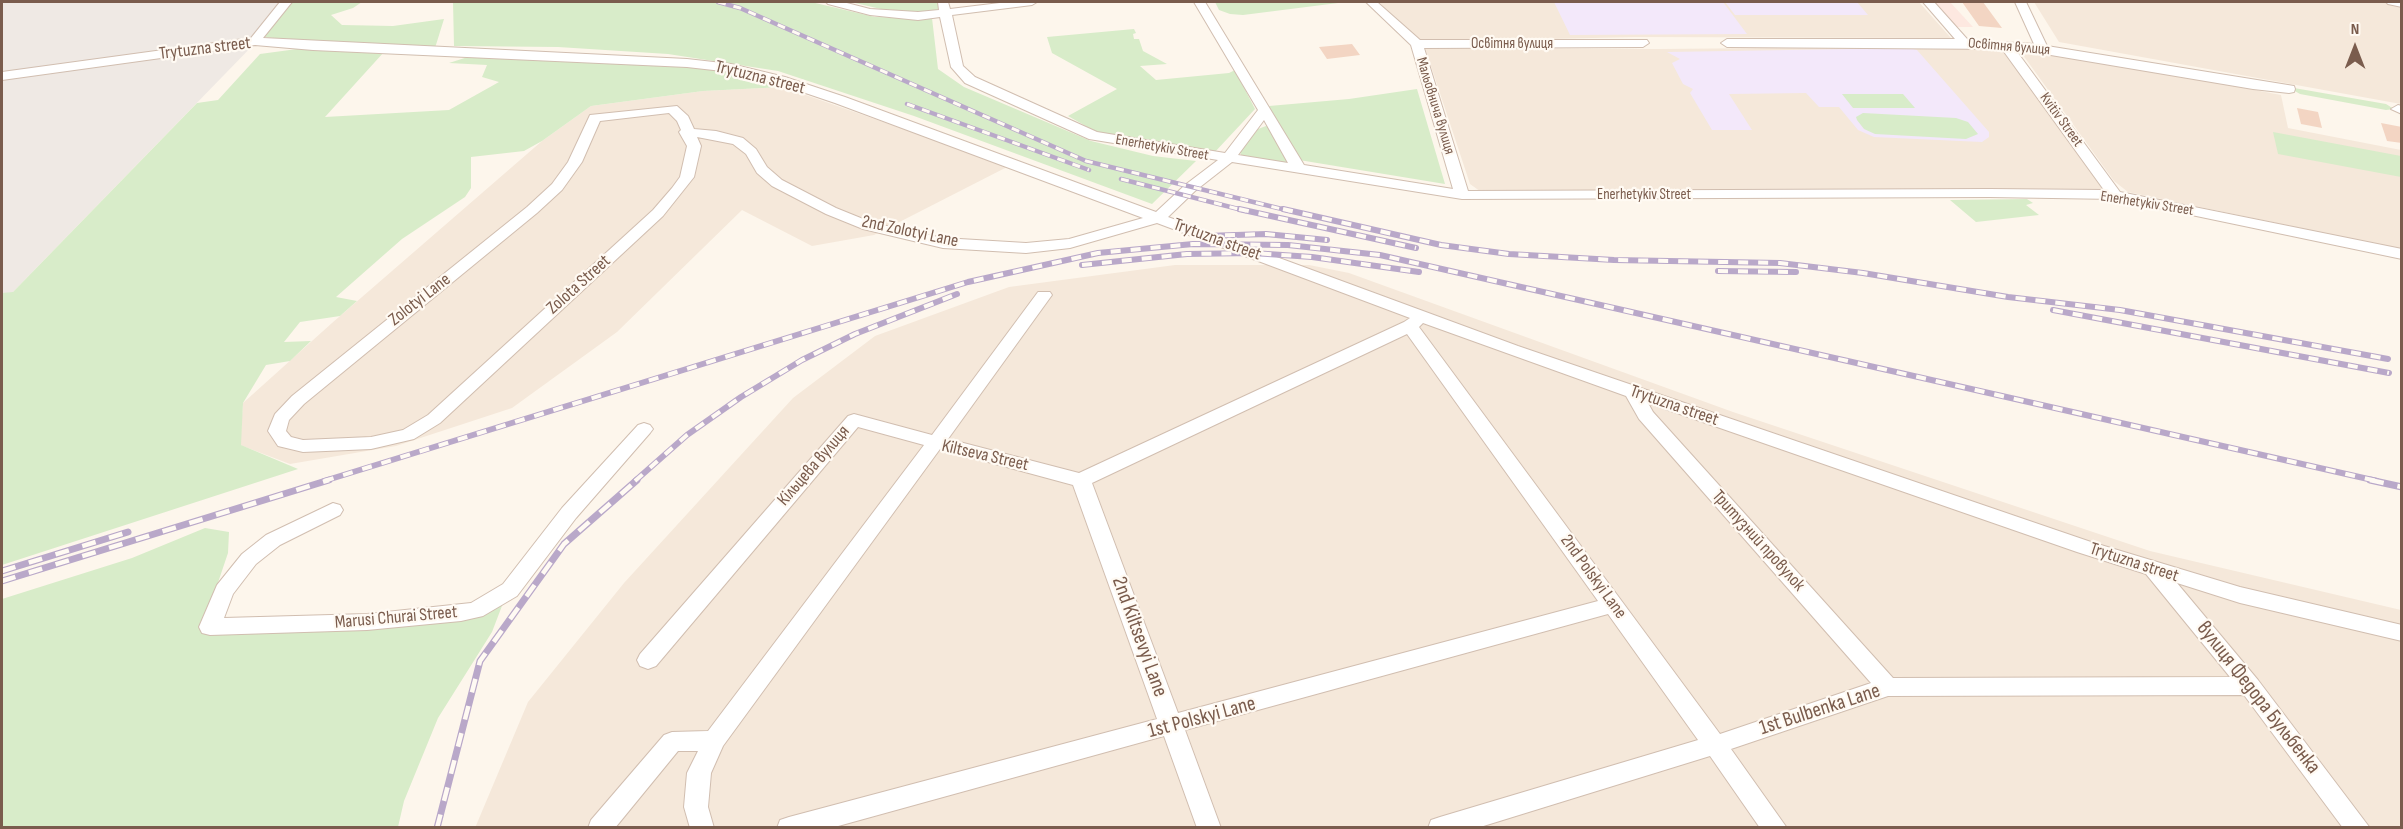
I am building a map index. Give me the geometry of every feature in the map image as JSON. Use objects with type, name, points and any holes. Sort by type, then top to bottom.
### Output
[{"type":"street","points":[[255,41],[286,2]]},
{"type":"street","points":[[832,2],[870,12],[918,16],[944,8],[1032,2]]},
{"type":"street","points":[[1200,2],[1299,169]]},
{"type":"street","name":"Мальовнича вулиця","points":[[1371,2],[1417,44],[1462,195]]},
{"type":"street","points":[[1928,2],[1965,43]]},
{"type":"street","points":[[2021,2],[2042,48]]},
{"type":"street","points":[[2392,2],[2402,4]]},
{"type":"street","name":"Enerhetykiv Street","points":[[944,8],[957,67],[970,80],[1094,136],[1228,159],[1462,195],[1989,193],[2115,195],[2402,254]]},
{"type":"street","name":"Trytuzna street","points":[[2,76],[255,41],[313,46],[687,63],[731,68],[780,80],[840,100],[1158,218],[1416,321],[1633,391],[2155,571],[2251,598],[2402,633]]},
{"type":"street","name":"Освітня вулиця","points":[[1727,44],[1965,43],[2006,45],[2042,48],[2289,89]]},
{"type":"street","name":"Освітня вулиця","points":[[1417,44],[1643,44]]},
{"type":"street","name":"Kvitiv Street","points":[[2006,45],[2115,195]]},
{"type":"street","name":"Zolotyi Lane","points":[[408,435],[371,443],[303,446],[285,442],[277,431],[280,418],[298,400],[532,210],[557,187],[575,162],[594,118],[672,109],[682,119],[690,139]]},
{"type":"street","points":[[1158,218],[1190,188],[1228,159],[1265,110]]},
{"type":"street","name":"2nd Zolotyi Lane","points":[[690,139],[716,135],[738,141],[751,152],[762,170],[777,183],[831,211],[868,226],[943,243],[1026,248],[1070,243],[1158,218]]},
{"type":"street","name":"Zolota Street","points":[[408,435],[434,419],[658,213],[687,177],[690,139]]},
{"type":"street","points":[[936,442],[1044,296]]},
{"type":"street","points":[[1081,480],[1416,321]]},
{"type":"street","name":"2nd Polskyi Lane","points":[[1416,321],[1614,605],[1775,828]]},
{"type":"street","name":"Тритузний провулок","points":[[1633,391],[1645,415],[1888,687]]},
{"type":"street","name":"Кільцева вулиця","points":[[648,660],[854,420],[936,442]]},
{"type":"street","name":"Marusi Churai Street","points":[[333,510],[273,540],[249,559],[224,591],[210,627],[367,622],[477,610],[510,590],[569,513],[644,429]]},
{"type":"street","name":"Kiltseva Street","points":[[702,828],[696,807],[699,773],[714,740],[936,442],[1081,480]]},
{"type":"street","name":"2nd Kiltsevyi Lane","points":[[1081,480],[1209,828]]},
{"type":"street","name":"вулиця Федора Бульбенка","points":[[2155,571],[2250,686],[2358,828]]},
{"type":"street","name":"1st Polskyi Lane","points":[[789,828],[1614,605]]},
{"type":"street","name":"1st Bulbenka Lane","points":[[1440,828],[1715,745],[1888,687],[2250,686]]},
{"type":"street","points":[[600,828],[672,742],[714,740]]},
{"type":"shaded area","points":[[2,2],[295,2],[12,293],[2,293]]},
{"type":"shaded area","points":[[1379,2],[1919,2],[1951,38],[1635,37],[1419,42]]},
{"type":"shaded area","points":[[1554,2],[1723,2],[1747,34],[1570,35]]},
{"type":"shaded area","points":[[1725,2],[1857,2],[1868,15],[1735,15]]},
{"type":"shaded area","points":[[1931,2],[1950,2],[1973,27],[1953,27]]},
{"type":"shaded area","points":[[2034,2],[2382,2],[2401,7],[2401,104],[2059,42]]},
{"type":"shaded area","points":[[1994,46],[2004,48],[2105,191],[1484,194],[1470,184],[1425,48],[1658,49]]},
{"type":"shaded area","points":[[1910,48],[1917,50],[1989,132],[1989,137],[1982,142],[1874,137],[1858,130],[1839,107],[1819,107],[1806,93],[1729,94],[1752,130],[1712,130],[1690,93],[1693,89],[1683,84],[1672,63],[1680,59],[1667,52]]},
{"type":"shaded area","points":[[2020,51],[2060,53],[2281,95],[2288,128],[2401,150],[2401,249],[2128,192],[2114,181]]},
{"type":"shaded area","points":[[783,87],[1009,166],[874,235],[812,246],[742,210],[617,332],[512,408],[396,446],[290,464],[240,445],[243,403],[542,141],[591,106],[703,91]]},
{"type":"shaded area","points":[[1175,265],[1309,265],[1349,273],[1733,412],[2150,551],[2401,610],[2401,827],[475,828],[528,702],[624,583],[793,398],[875,336],[1009,287]]},
{"type":"green space","points":[[293,2],[362,2],[353,8],[331,15],[342,25],[393,26],[444,19],[435,48],[259,37]]},
{"type":"green space","points":[[453,2],[811,2],[875,17],[932,18],[938,69],[964,87],[1091,141],[1153,156],[1196,161],[1152,204],[914,116],[778,71],[668,54],[558,47],[454,46]]},
{"type":"green space","points":[[851,2],[938,2],[940,11],[881,9]]},
{"type":"green space","points":[[1215,2],[1346,2],[1243,15],[1219,10]]},
{"type":"green space","points":[[1134,29],[1136,33],[1133,34],[1134,39],[1139,39],[1143,51],[1167,64],[1140,66],[1156,80],[1229,73],[1235,70],[1255,109],[1214,153],[1098,133],[1068,116],[1117,89],[1052,53],[1047,37]]},
{"type":"green space","points":[[297,49],[384,52],[325,117],[449,110],[499,82],[482,77],[487,65],[449,63],[474,55],[684,65],[731,71],[783,87],[703,91],[591,106],[524,151],[471,157],[471,188],[465,197],[402,239],[336,297],[357,301],[340,316],[300,322],[284,342],[311,341],[290,361],[266,365],[243,403],[241,445],[298,469],[2,565],[2,293],[13,292],[197,103],[218,100],[260,54]]},
{"type":"green space","points":[[2294,88],[2386,104],[2394,109],[2386,110],[2300,94],[2293,90]]},
{"type":"green space","points":[[1417,89],[1445,184],[1299,160],[1269,106],[1349,99]]},
{"type":"green space","points":[[1842,94],[1903,94],[1915,108],[1853,108]]},
{"type":"green space","points":[[1863,113],[1956,118],[1968,122],[1978,134],[1966,139],[1875,134],[1864,129],[1857,120],[1856,117]]},
{"type":"green space","points":[[1266,126],[1271,128],[1288,160],[1286,163],[1244,158],[1241,155],[1240,152],[1258,129]]},
{"type":"green space","points":[[2273,132],[2401,156],[2401,177],[2278,154]]},
{"type":"green space","points":[[2027,199],[2033,203],[2026,205],[2039,215],[1976,222],[1950,200]]},
{"type":"green space","points":[[205,528],[229,532],[228,553],[202,630],[332,628],[505,598],[492,632],[438,718],[404,801],[398,827],[2,828],[2,599],[132,558]]},
{"type":"building","points":[[1962,2],[1983,2],[2002,28],[1979,26]]},
{"type":"building","points":[[1352,44],[1360,55],[1327,59],[1319,47]]},
{"type":"building","points":[[2297,108],[2318,112],[2322,128],[2301,124]]},
{"type":"building","points":[[2381,123],[2402,127],[2402,143],[2387,141]]},
{"type":"railway","points":[[718,2],[740,8],[1086,161],[1290,211]]},
{"type":"railway","points":[[907,104],[1089,170]]},
{"type":"railway","points":[[1121,179],[1246,211]]},
{"type":"railway","points":[[1239,209],[1416,248]]},
{"type":"railway","points":[[1283,209],[1441,245],[1509,254],[1614,260],[1780,263],[1863,273],[2008,297],[2120,310],[2388,359]]},
{"type":"railway","points":[[1205,236],[1266,234],[1327,240]]},
{"type":"railway","points":[[324,481],[968,282],[1098,253],[1193,244],[1288,245],[1380,255],[2377,481]]},
{"type":"railway","points":[[1082,265],[1187,254],[1253,253],[1312,257],[1419,272]]},
{"type":"railway","points":[[1718,271],[1796,272]]},
{"type":"railway","points":[[635,481],[687,435],[741,397],[802,360],[855,334],[957,294]]},
{"type":"railway","points":[[2053,310],[2389,373]]},
{"type":"railway","points":[[2,581],[329,480]]},
{"type":"railway","points":[[437,828],[480,661],[564,544],[637,480]]},
{"type":"railway","points":[[2370,480],[2402,487]]},
{"type":"railway","points":[[2,571],[128,532]]}]
